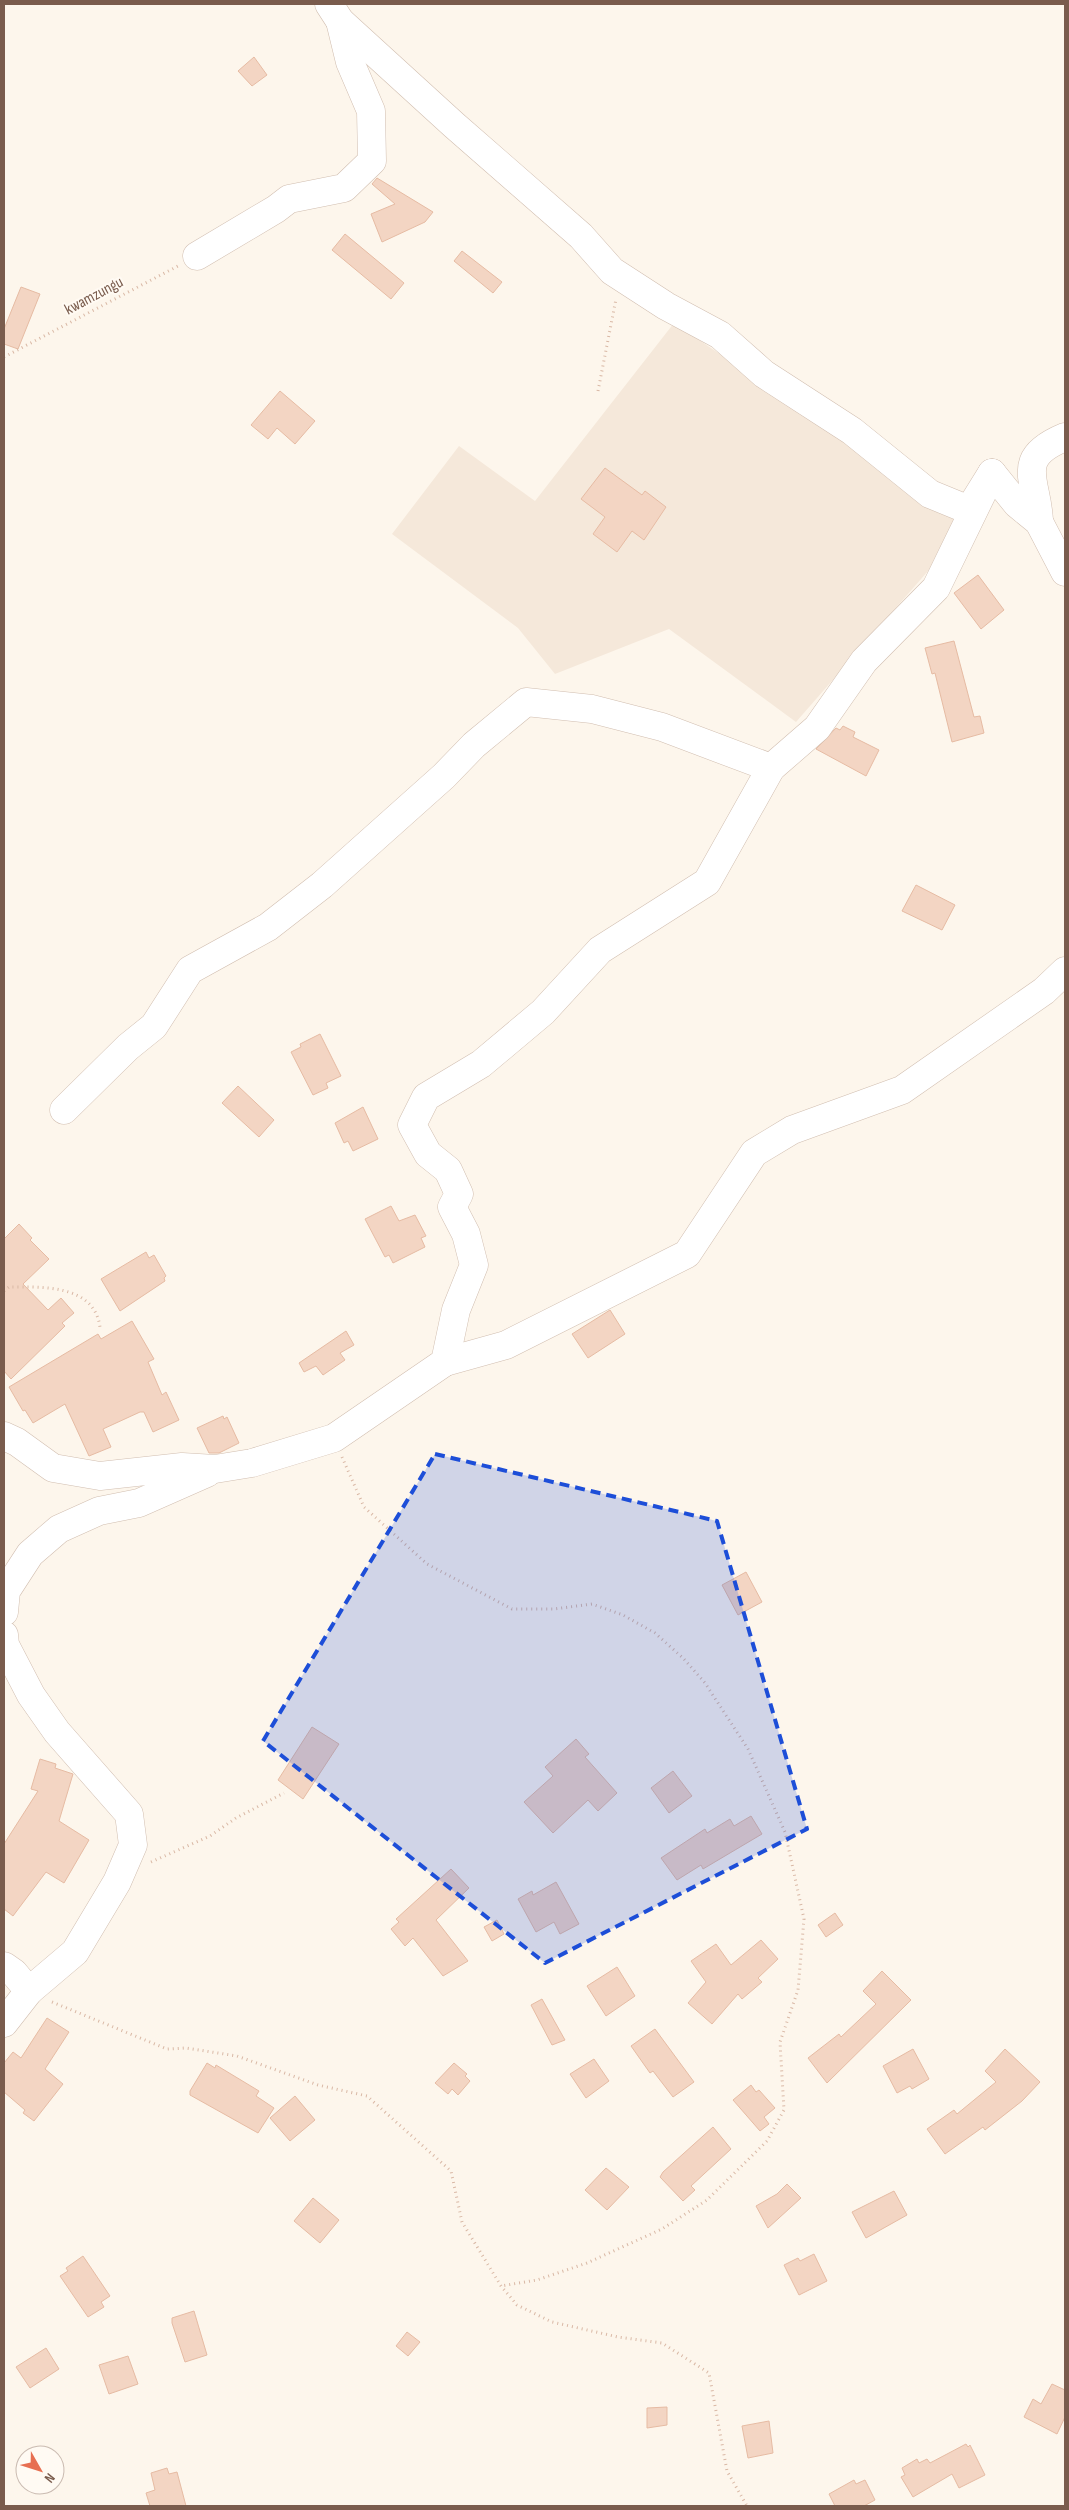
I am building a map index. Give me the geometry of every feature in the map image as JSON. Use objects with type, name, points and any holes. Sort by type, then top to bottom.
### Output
[{"type":"street","points":[[196,256],[276,209],[289,198],[344,188],[372,161],[371,111],[350,62],[334,12]]},
{"type":"street","points":[[334,12],[454,125],[581,236],[612,271],[666,306],[720,335],[764,374],[852,431],[930,494],[969,510],[992,472]]},
{"type":"street","points":[[1039,522],[1038,500],[1033,488],[1030,467],[1036,456],[1050,443],[1065,437]]},
{"type":"street","points":[[992,472],[1017,504],[1039,522],[1065,572]]},
{"type":"street","points":[[445,1362],[456,1310],[474,1265],[466,1234],[452,1207],[459,1194],[448,1170],[428,1154],[412,1125],[426,1097],[480,1064],[542,1012],[600,950],[707,882],[771,768],[816,728],[864,661],[936,588],[992,472]]},
{"type":"street","points":[[64,1110],[128,1047],[154,1026],[190,970],[268,927],[322,886],[444,776],[474,745],[526,702],[592,709],[662,727],[771,768]]},
{"type":"street","points":[[4,1436],[17,1442],[53,1468],[100,1476],[182,1467],[215,1469],[252,1463],[334,1438],[445,1362],[506,1345],[688,1254],[754,1153],[792,1130],[902,1090],[1044,991],[1065,971]]},
{"type":"street","points":[[4,1612],[6,1591],[30,1554],[59,1529],[99,1511],[139,1503],[215,1469]]},
{"type":"street","points":[[4,1635],[5,1645],[31,1695],[46,1717],[129,1814],[133,1845],[117,1882],[75,1952],[29,1991],[5,2020]]},
{"type":"street","points":[[4,1966],[14,1973],[29,1991]]},
{"type":"path","name":"kwamzungu","points":[[4,357],[196,256]]},
{"type":"path","points":[[598,392],[620,276]]},
{"type":"path","points":[[4,1291],[9,1287],[36,1287],[63,1290],[82,1297],[98,1314],[100,1327]]},
{"type":"path","points":[[334,1438],[364,1507],[427,1564],[512,1609],[554,1609],[592,1604],[623,1615],[655,1633],[683,1658],[705,1683],[748,1749],[785,1832],[804,1919],[798,1990],[780,2042],[784,2110],[766,2141],[707,2200],[675,2222],[611,2254],[587,2263],[537,2280],[502,2286]]},
{"type":"path","points":[[126,1862],[151,1863],[210,1836],[236,1818],[284,1793]]},
{"type":"path","points":[[29,1991],[81,2015],[167,2049],[186,2048],[237,2056],[318,2085],[366,2096],[452,2171],[462,2222],[516,2305],[552,2322],[618,2337],[662,2343],[709,2373],[728,2471],[747,2506]]},
{"type":"highlighted area","points":[[435,1454],[717,1521],[807,1829],[545,1963],[263,1741]]},
{"type":"shaded area","points":[[674,323],[956,514],[963,531],[796,722],[669,629],[555,674],[518,628],[392,534],[459,446],[535,501]]},
{"type":"building","points":[[254,57],[267,75],[252,86],[238,71]]},
{"type":"building","points":[[377,178],[433,212],[425,222],[382,242],[371,214],[395,204],[372,184]]},
{"type":"building","points":[[345,234],[404,283],[391,299],[332,250]]},
{"type":"building","points":[[462,251],[502,282],[493,293],[454,261]]},
{"type":"building","points":[[21,287],[40,294],[18,349],[4,344],[4,329]]},
{"type":"building","points":[[280,391],[315,421],[295,444],[277,428],[268,439],[251,425]]},
{"type":"building","points":[[605,468],[642,495],[645,491],[666,507],[644,540],[632,531],[617,552],[593,534],[605,517],[581,499]]},
{"type":"building","points":[[978,575],[1004,610],[981,629],[954,593]]},
{"type":"building","points":[[954,641],[974,717],[980,716],[984,733],[952,742],[935,673],[932,674],[925,648]]},
{"type":"building","points":[[843,726],[855,732],[853,737],[879,750],[866,776],[816,749],[836,728],[840,730]]},
{"type":"building","points":[[916,885],[955,905],[942,930],[902,911]]},
{"type":"building","points":[[320,1034],[341,1076],[326,1083],[328,1088],[313,1095],[291,1052],[301,1047],[300,1044]]},
{"type":"building","points":[[238,1086],[274,1120],[259,1137],[222,1103]]},
{"type":"building","points":[[363,1107],[378,1139],[353,1151],[348,1141],[344,1143],[335,1123]]},
{"type":"building","points":[[391,1206],[399,1221],[415,1215],[426,1236],[421,1238],[425,1247],[393,1263],[389,1255],[385,1257],[365,1219]]},
{"type":"building","points":[[19,1224],[32,1238],[30,1240],[49,1259],[23,1284],[48,1310],[61,1298],[74,1313],[62,1323],[65,1326],[11,1379],[4,1371],[4,1239]]},
{"type":"building","points":[[146,1252],[149,1258],[154,1255],[166,1276],[164,1278],[165,1281],[120,1311],[101,1279]]},
{"type":"building","points":[[610,1310],[625,1334],[588,1358],[572,1334]]},
{"type":"building","points":[[132,1321],[154,1359],[148,1362],[162,1395],[166,1392],[179,1420],[153,1432],[144,1412],[140,1412],[103,1429],[111,1447],[89,1456],[65,1404],[33,1423],[25,1410],[23,1411],[9,1387],[98,1334],[101,1339]]},
{"type":"building","points":[[346,1331],[354,1345],[340,1353],[345,1360],[323,1375],[316,1366],[304,1372],[299,1363]]},
{"type":"building","points":[[223,1416],[224,1419],[227,1417],[239,1443],[219,1453],[209,1453],[197,1428]]},
{"type":"building","points":[[746,1572],[762,1602],[738,1615],[722,1585]]},
{"type":"building","points":[[312,1727],[339,1744],[303,1799],[278,1780]]},
{"type":"building","points":[[576,1739],[589,1754],[585,1757],[617,1793],[598,1811],[588,1800],[553,1833],[524,1802],[553,1776],[545,1767]]},
{"type":"building","points":[[40,1759],[56,1764],[55,1768],[73,1774],[59,1821],[89,1840],[64,1883],[46,1872],[13,1916],[4,1909],[4,1844],[38,1791],[31,1789]]},
{"type":"building","points":[[673,1771],[692,1796],[669,1813],[651,1788]]},
{"type":"building","points":[[751,1816],[762,1834],[703,1869],[701,1865],[677,1880],[661,1858],[705,1829],[707,1833],[730,1819],[734,1826]]},
{"type":"building","points":[[451,1869],[469,1888],[436,1920],[468,1961],[443,1976],[413,1938],[405,1946],[391,1929],[399,1922],[396,1919]]},
{"type":"building","points":[[556,1882],[579,1924],[560,1934],[554,1922],[536,1932],[518,1899],[532,1891],[533,1895]]},
{"type":"building","points":[[835,1913],[843,1925],[826,1937],[818,1925]]},
{"type":"building","points":[[497,1920],[504,1934],[492,1941],[484,1927]]},
{"type":"building","points":[[761,1940],[778,1959],[758,1978],[762,1982],[742,1999],[738,1994],[712,2024],[688,2003],[706,1982],[691,1961],[716,1944],[731,1965]]},
{"type":"building","points":[[617,1967],[635,1996],[606,2016],[587,1986]]},
{"type":"building","points":[[882,1971],[911,2000],[827,2083],[808,2058],[839,2034],[841,2037],[876,2004],[863,1991]]},
{"type":"building","points":[[542,1999],[565,2040],[552,2045],[531,2005]]},
{"type":"building","points":[[47,2018],[69,2032],[45,2069],[63,2084],[34,2121],[23,2113],[25,2110],[4,2092],[4,2063],[13,2052],[21,2058]]},
{"type":"building","points":[[655,2029],[694,2082],[673,2097],[653,2071],[650,2073],[631,2046]]},
{"type":"building","points":[[913,2049],[929,2079],[912,2089],[910,2086],[897,2093],[883,2066]]},
{"type":"building","points":[[1005,2049],[1040,2082],[1022,2101],[985,2130],[983,2127],[945,2154],[927,2129],[954,2110],[957,2114],[996,2082],[985,2071]]},
{"type":"building","points":[[594,2059],[609,2081],[586,2098],[570,2074]]},
{"type":"building","points":[[207,2063],[215,2068],[216,2065],[259,2091],[256,2096],[274,2108],[258,2133],[190,2095],[190,2091]]},
{"type":"building","points":[[454,2063],[467,2074],[465,2076],[470,2081],[458,2095],[452,2089],[448,2094],[435,2083]]},
{"type":"building","points":[[751,2085],[756,2092],[759,2090],[775,2108],[764,2117],[769,2124],[760,2131],[733,2100]]},
{"type":"building","points":[[295,2096],[315,2120],[290,2141],[270,2118]]},
{"type":"building","points":[[713,2127],[731,2149],[691,2186],[695,2190],[683,2201],[660,2177],[663,2172]]},
{"type":"building","points":[[606,2168],[629,2187],[607,2210],[585,2190]]},
{"type":"building","points":[[787,2184],[801,2198],[768,2228],[756,2206],[777,2194]]},
{"type":"building","points":[[894,2191],[907,2215],[866,2238],[852,2212]]},
{"type":"building","points":[[313,2198],[339,2220],[320,2243],[294,2221]]},
{"type":"building","points":[[814,2254],[827,2281],[799,2295],[784,2265],[798,2258],[800,2261]]},
{"type":"building","points":[[83,2256],[110,2296],[101,2302],[104,2307],[88,2317],[60,2276],[68,2271],[66,2268]]},
{"type":"building","points":[[194,2311],[207,2355],[185,2362],[172,2318]]},
{"type":"building","points":[[407,2332],[420,2342],[408,2356],[396,2346]]},
{"type":"building","points":[[46,2348],[59,2369],[30,2388],[16,2367]]},
{"type":"building","points":[[128,2356],[138,2384],[109,2394],[99,2365]]},
{"type":"building","points":[[1052,2384],[1065,2390],[1065,2417],[1057,2434],[1024,2417],[1033,2399],[1041,2404]]},
{"type":"building","points":[[667,2407],[667,2425],[647,2428],[647,2408]]},
{"type":"building","points":[[769,2421],[773,2453],[748,2458],[742,2426]]},
{"type":"building","points":[[966,2444],[968,2447],[970,2445],[985,2475],[959,2488],[952,2474],[913,2497],[901,2477],[905,2475],[902,2468],[917,2459],[919,2463],[927,2459],[930,2463]]},
{"type":"building","points":[[167,2468],[169,2474],[177,2472],[186,2506],[150,2506],[146,2493],[155,2490],[151,2473]]},
{"type":"building","points":[[854,2480],[856,2484],[865,2480],[875,2500],[864,2506],[835,2506],[829,2494]]}]
